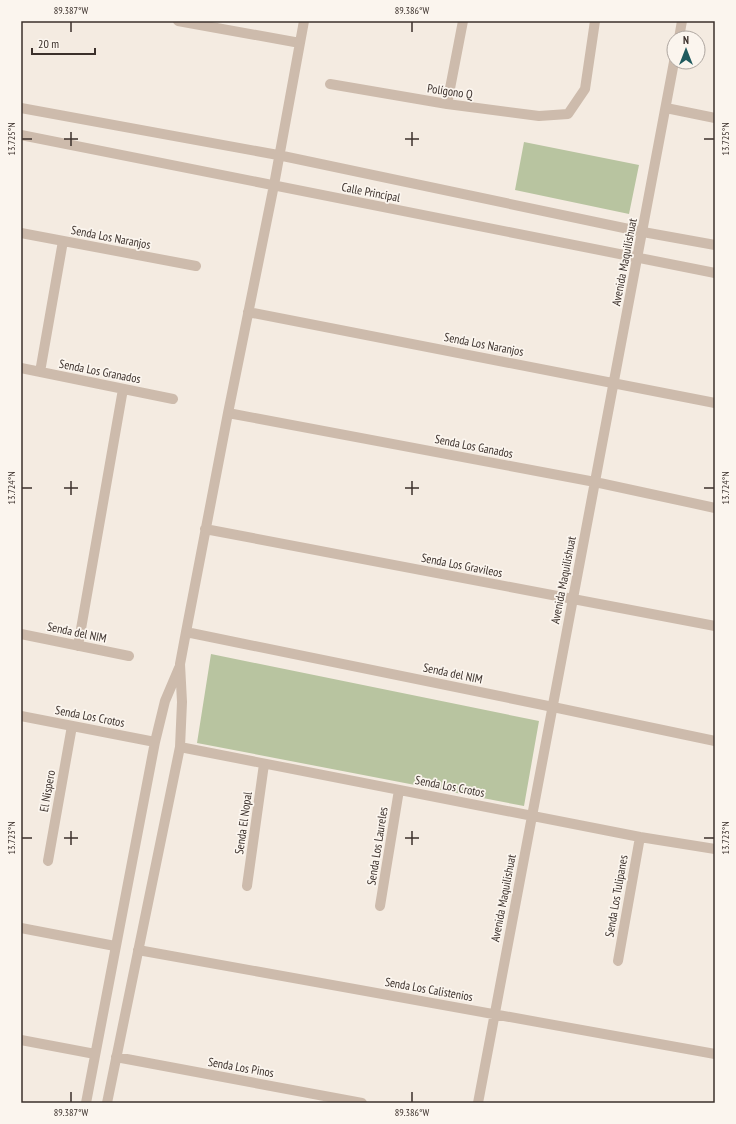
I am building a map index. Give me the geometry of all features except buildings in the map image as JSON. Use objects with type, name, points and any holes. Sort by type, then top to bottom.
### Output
[{"type":"street","points":[[178,21],[300,43]]},
{"type":"street","points":[[86,1103],[155,742],[165,701],[180,664],[205,529],[274,185],[278,155],[304,21]]},
{"type":"street","points":[[447,104],[463,21]]},
{"type":"street","name":"Polígono Q","points":[[330,84],[447,104],[539,116],[568,114],[584,89],[595,21]]},
{"type":"street","name":"Avenida Maquilishuat","points":[[478,1103],[673,70]]},
{"type":"street","name":"Calle Principal","points":[[21,108],[278,155],[642,232],[715,245]]},
{"type":"street","points":[[666,108],[715,118]]},
{"type":"street","name":"Calle Principal","points":[[21,135],[637,259],[715,273]]},
{"type":"street","name":"Senda Los Naranjos","points":[[21,233],[196,266]]},
{"type":"street","points":[[40,372],[63,241]]},
{"type":"street","name":"Senda Los Naranjos","points":[[248,312],[715,403]]},
{"type":"street","name":"Senda Los Granados","points":[[21,368],[173,399]]},
{"type":"street","points":[[78,646],[123,389]]},
{"type":"street","name":"Senda Los Ganados","points":[[228,413],[595,482],[715,508]]},
{"type":"street","name":"Senda Los Gravileos","points":[[205,529],[715,626]]},
{"type":"street","name":"Senda del NIM","points":[[186,632],[715,741]]},
{"type":"street","name":"Senda del NIM","points":[[21,634],[128,656]]},
{"type":"street","points":[[107,1103],[180,748],[182,702],[180,664]]},
{"type":"street","name":"Senda Los Crotos","points":[[21,716],[155,742]]},
{"type":"street","name":"El Nispero","points":[[48,861],[72,726]]},
{"type":"street","name":"Senda Los Crotos","points":[[180,748],[715,849]]},
{"type":"street","name":"Senda El Nopal","points":[[247,886],[264,764]]},
{"type":"street","name":"Senda Los Laureles","points":[[380,906],[399,790]]},
{"type":"street","name":"Senda Los Tulipanes","points":[[618,961],[640,836]]},
{"type":"street","points":[[21,928],[115,946]]},
{"type":"street","name":"Senda Los Calistenios","points":[[138,950],[715,1054]]},
{"type":"street","points":[[21,1040],[95,1054]]},
{"type":"street","name":"Senda Los Pinos","points":[[116,1058],[362,1103]]},
{"type":"green space","points":[[524,142],[639,165],[629,214],[515,190]]},
{"type":"green space","points":[[211,654],[539,721],[524,806],[197,743]]}]
